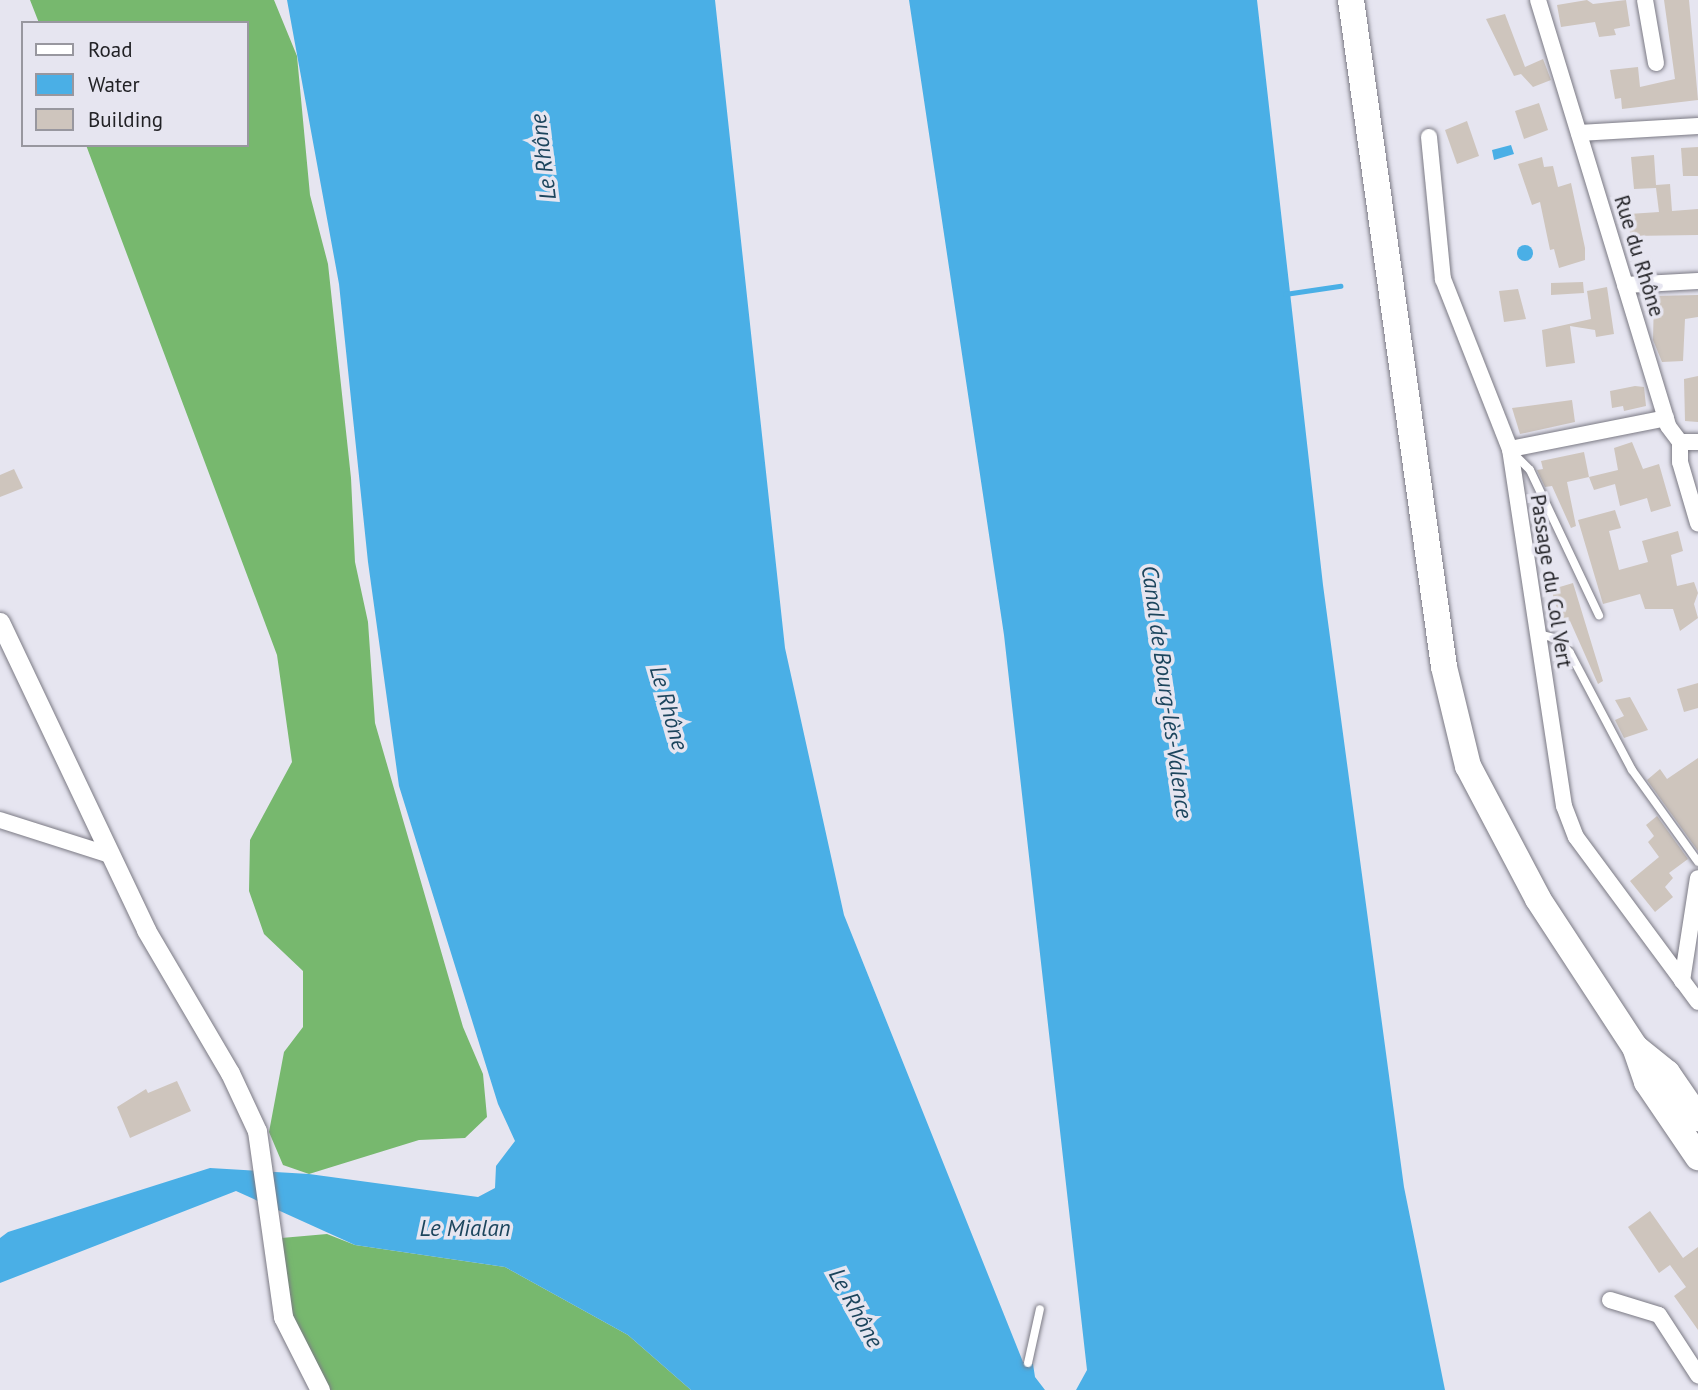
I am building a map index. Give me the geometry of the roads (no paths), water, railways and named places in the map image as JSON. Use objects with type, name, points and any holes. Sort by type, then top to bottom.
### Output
[{"type":"main road","points":[[1351,0],[1444,667],[1468,766],[1538,899],[1635,1047],[1647,1082],[1698,1157]]},
{"type":"main road","points":[[1635,1047],[1667,1073],[1698,1118]]},
{"type":"street","name":"Rue du Rhône","points":[[1538,0],[1666,418],[1680,442],[1680,462],[1698,523]]},
{"type":"street","points":[[1645,0],[1656,63]]},
{"type":"street","points":[[1579,133],[1698,126]]},
{"type":"street","name":"Passage du Col Vert","points":[[1429,137],[1443,279],[1510,449],[1564,806],[1576,837],[1698,1002]]},
{"type":"street","points":[[1625,285],[1698,281]]},
{"type":"street","points":[[1510,449],[1666,418]]},
{"type":"street","points":[[1680,442],[1698,442]]},
{"type":"street","points":[[2,632],[146,930],[230,1073],[257,1131],[283,1317],[320,1390]]},
{"type":"street","points":[[0,820],[110,855]]},
{"type":"street","points":[[1682,981],[1698,878]]},
{"type":"street","points":[[1610,1300],[1659,1315],[1698,1375]]},
{"type":"lane","points":[[1510,449],[1530,470],[1598,615]]},
{"type":"lane","points":[[1538,634],[1558,639],[1570,653],[1632,770],[1698,862]]},
{"type":"lane","points":[[1028,1363],[1040,1309]]},
{"type":"water","points":[[287,0],[715,0],[785,648],[844,915],[1023,1362],[1033,1364],[1035,1377],[1045,1390],[691,1390],[628,1335],[505,1267],[355,1245],[236,1191],[0,1283],[0,1238],[8,1232],[210,1168],[309,1174],[478,1197],[495,1188],[496,1166],[515,1141],[498,1104],[399,786],[368,562],[339,284]]},
{"type":"water","name":"Canal de Bourg-lès-Valence","points":[[909,0],[1257,0],[1323,585],[1404,1187],[1445,1390],[1076,1390],[1087,1370],[1004,635]]},
{"type":"water","points":[[1511,145],[1514,154],[1494,160],[1492,150]]},
{"type":"water","points":[[1525,245],[1531,247],[1531,259],[1525,261],[1519,259],[1517,253],[1519,247]]},
{"type":"waterway","points":[[1285,294],[1340,286]]},
{"type":"water label","name":"Le Rhône","points":[[543,157]]},
{"type":"water label","name":"Le Rhône","points":[[669,708]]},
{"type":"water label","name":"Le Mialan","points":[[465,1228]]},
{"type":"water label","name":"Le Rhône","points":[[856,1308]]}]
